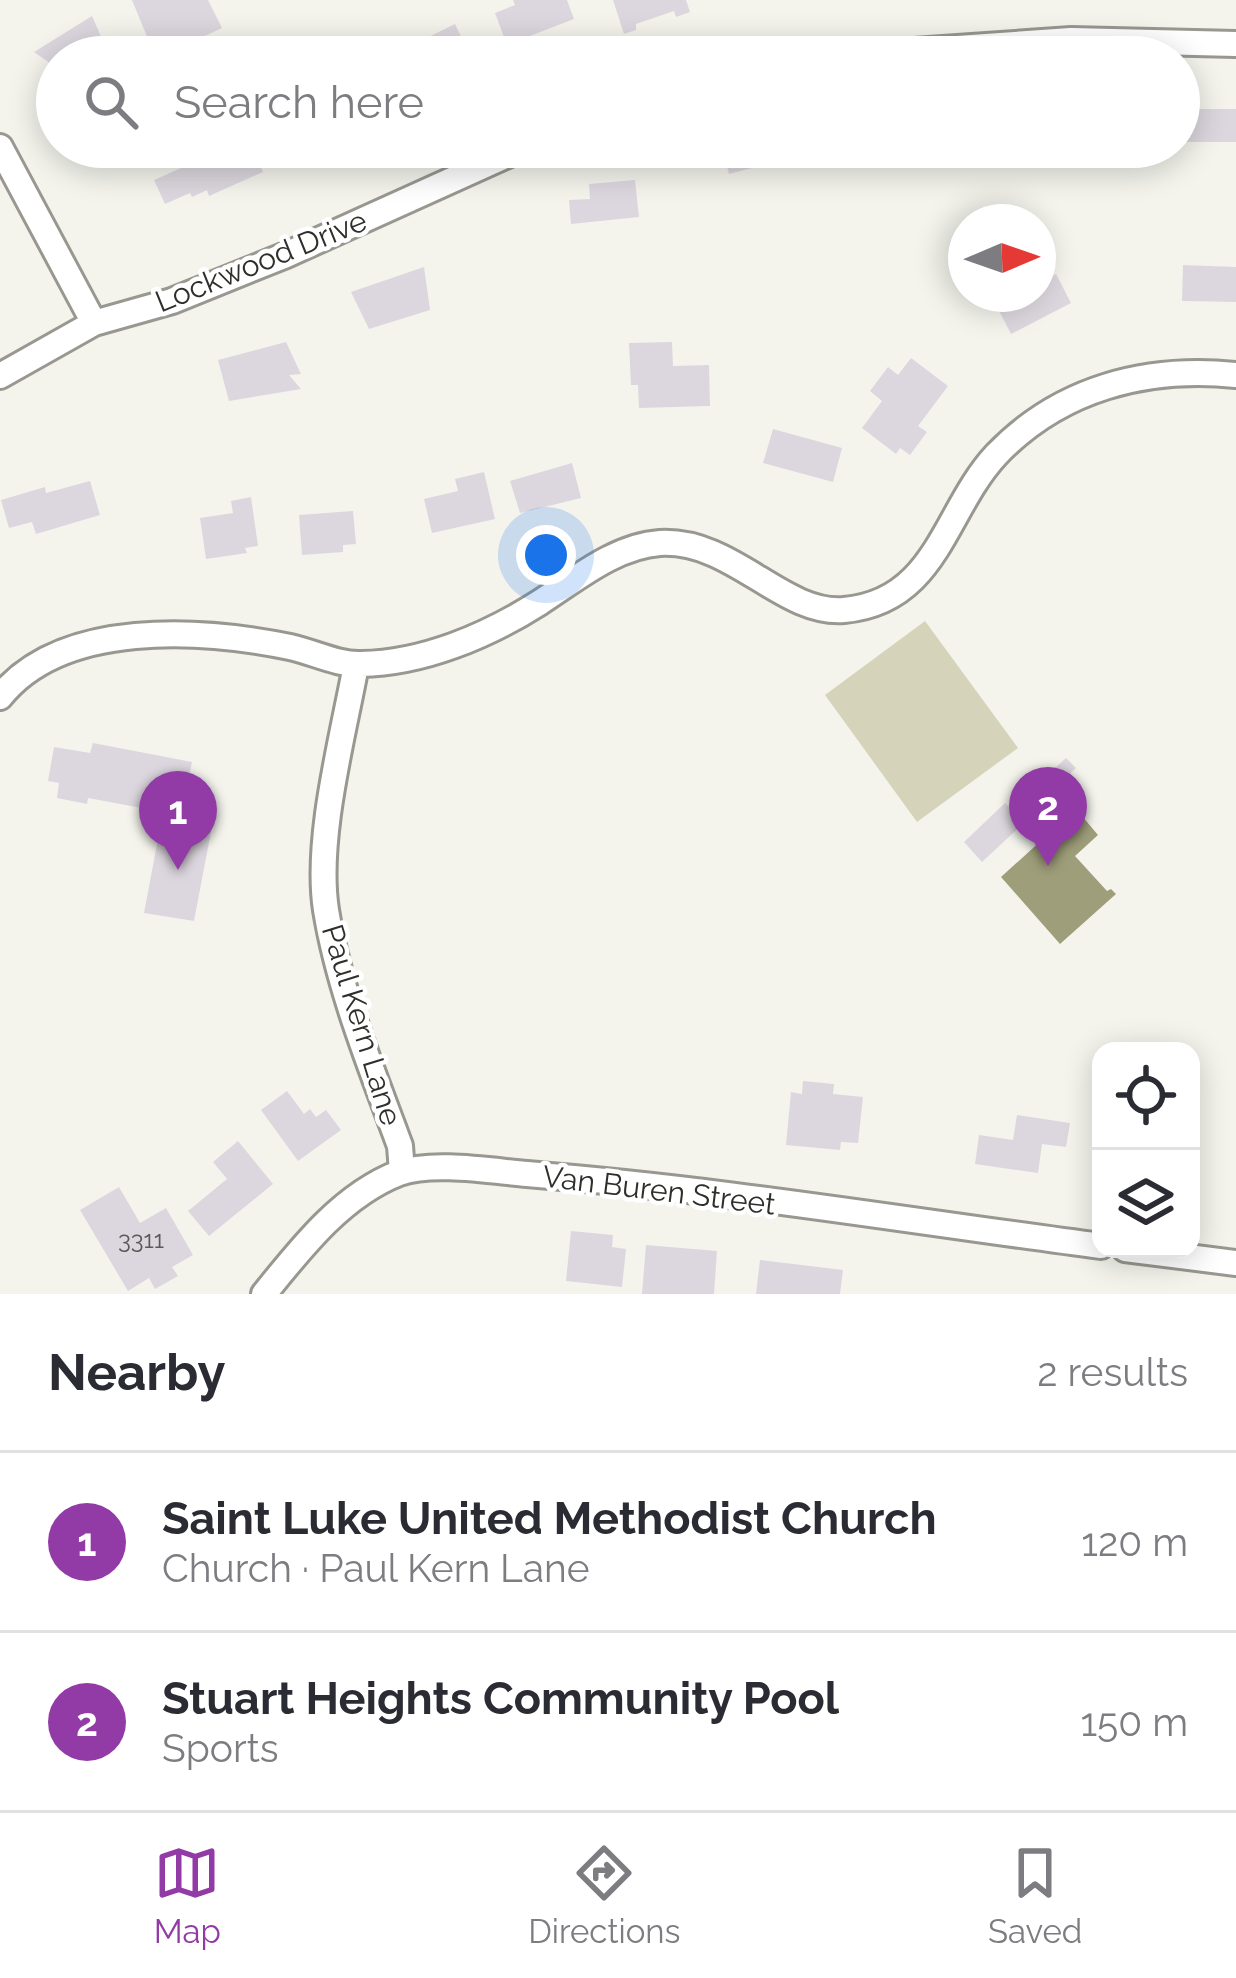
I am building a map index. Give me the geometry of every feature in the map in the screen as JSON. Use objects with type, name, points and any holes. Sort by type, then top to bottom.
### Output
[{"type":"street","points":[[1200,43],[1236,44]]},
{"type":"street","points":[[0,147],[94,323]]},
{"type":"street","name":"Lockwood Drive","points":[[0,376],[94,323],[172,301],[479,168]]},
{"type":"street","points":[[0,697],[18,674],[127,634],[207,635],[290,647],[356,665],[421,657],[472,638],[534,606],[600,562],[657,543],[694,545],[740,563],[799,601],[840,610],[884,602],[914,581],[994,458],[1047,410],[1146,374],[1236,375]]},
{"type":"street","name":"Paul Kern Lane","points":[[356,665],[327,826],[325,907],[345,986],[400,1146],[402,1172]]},
{"type":"street","name":"Van Buren Street","points":[[264,1294],[305,1242],[358,1196],[402,1172],[459,1168],[572,1178],[1092,1245]]},
{"type":"street","points":[[1196,1258],[1236,1263]]},
{"type":"green space","points":[[925,621],[1018,748],[917,822],[825,695]]},
{"type":"shaded area","points":[[1076,809],[1098,835],[1075,856],[1107,891],[1116,894],[1060,944],[1001,877]]},
{"type":"building","points":[[132,0],[208,0],[222,28],[205,36],[147,36]]},
{"type":"building","points":[[513,0],[567,0],[574,19],[530,36],[504,36],[495,13],[515,5]]},
{"type":"building","points":[[613,0],[686,0],[690,12],[676,17],[674,11],[636,24],[636,30],[624,34]]},
{"type":"building","points":[[92,16],[101,36],[60,36]]},
{"type":"building","points":[[455,24],[461,36],[431,36]]},
{"type":"building","points":[[1200,109],[1236,109],[1236,142],[1200,142]]},
{"type":"building","points":[[181,168],[261,168],[263,172],[209,196],[207,190],[192,197],[190,193],[165,204],[154,180]]},
{"type":"building","points":[[635,180],[639,217],[571,224],[569,200],[590,199],[589,184]]},
{"type":"building","points":[[1183,265],[1236,267],[1236,302],[1182,301]]},
{"type":"building","points":[[424,267],[430,310],[369,329],[351,292]]},
{"type":"building","points":[[1056,274],[1071,303],[1056,311]]},
{"type":"building","points":[[1000,312],[1054,312],[1011,334]]},
{"type":"building","points":[[286,342],[301,374],[289,375],[301,389],[229,401],[218,360]]},
{"type":"building","points":[[672,342],[673,366],[709,365],[710,406],[639,408],[638,385],[631,385],[629,343]]},
{"type":"building","points":[[911,358],[948,386],[918,426],[927,432],[910,455],[900,448],[896,454],[862,428],[882,401],[870,391],[888,367],[898,375]]},
{"type":"building","points":[[773,429],[842,448],[833,482],[763,463]]},
{"type":"building","points":[[572,463],[581,498],[520,513],[510,481]]},
{"type":"building","points":[[484,472],[495,519],[432,533],[424,499],[458,491],[455,479]]},
{"type":"building","points":[[90,481],[100,515],[36,534],[32,522],[9,528],[1,500]]},
{"type":"building","points":[[251,497],[258,546],[245,548],[247,553],[206,559],[200,518],[233,513],[231,501]]},
{"type":"building","points":[[353,511],[356,544],[343,545],[343,552],[302,555],[299,515]]},
{"type":"building","points":[[93,743],[192,762],[182,810],[214,816],[194,921],[144,913],[160,828],[144,825],[147,809],[88,798],[87,804],[57,798],[59,783],[48,781],[54,747],[90,753]]},
{"type":"building","points":[[1066,758],[1076,768],[1050,791],[1041,781]]},
{"type":"building","points":[[1005,803],[1024,823],[982,862],[964,842]]},
{"type":"building","points":[[803,1081],[834,1084],[833,1094],[863,1097],[858,1143],[841,1142],[840,1150],[786,1145],[791,1092],[802,1094]]},
{"type":"building","points":[[287,1091],[304,1114],[310,1109],[316,1117],[326,1110],[341,1130],[298,1161],[261,1110]]},
{"type":"building","points":[[1017,1115],[1070,1123],[1066,1147],[1042,1144],[1038,1173],[975,1164],[979,1135],[1013,1140]]},
{"type":"building","points":[[238,1141],[273,1184],[209,1236],[188,1211],[227,1179],[213,1162]]},
{"type":"building","points":[[119,1187],[140,1223],[166,1208],[193,1255],[172,1267],[178,1276],[155,1289],[149,1278],[128,1291],[80,1210]]},
{"type":"building","points":[[571,1231],[613,1235],[612,1247],[626,1249],[622,1287],[566,1281]]},
{"type":"building","points":[[646,1245],[717,1251],[714,1294],[642,1294]]},
{"type":"building","points":[[760,1260],[843,1270],[840,1294],[756,1294]]},
{"type":"place","name":"Stuart Heights Community Pool","points":[[1048,866]]},
{"type":"place","name":"Saint Luke United Methodist Church","points":[[178,870]]}]
